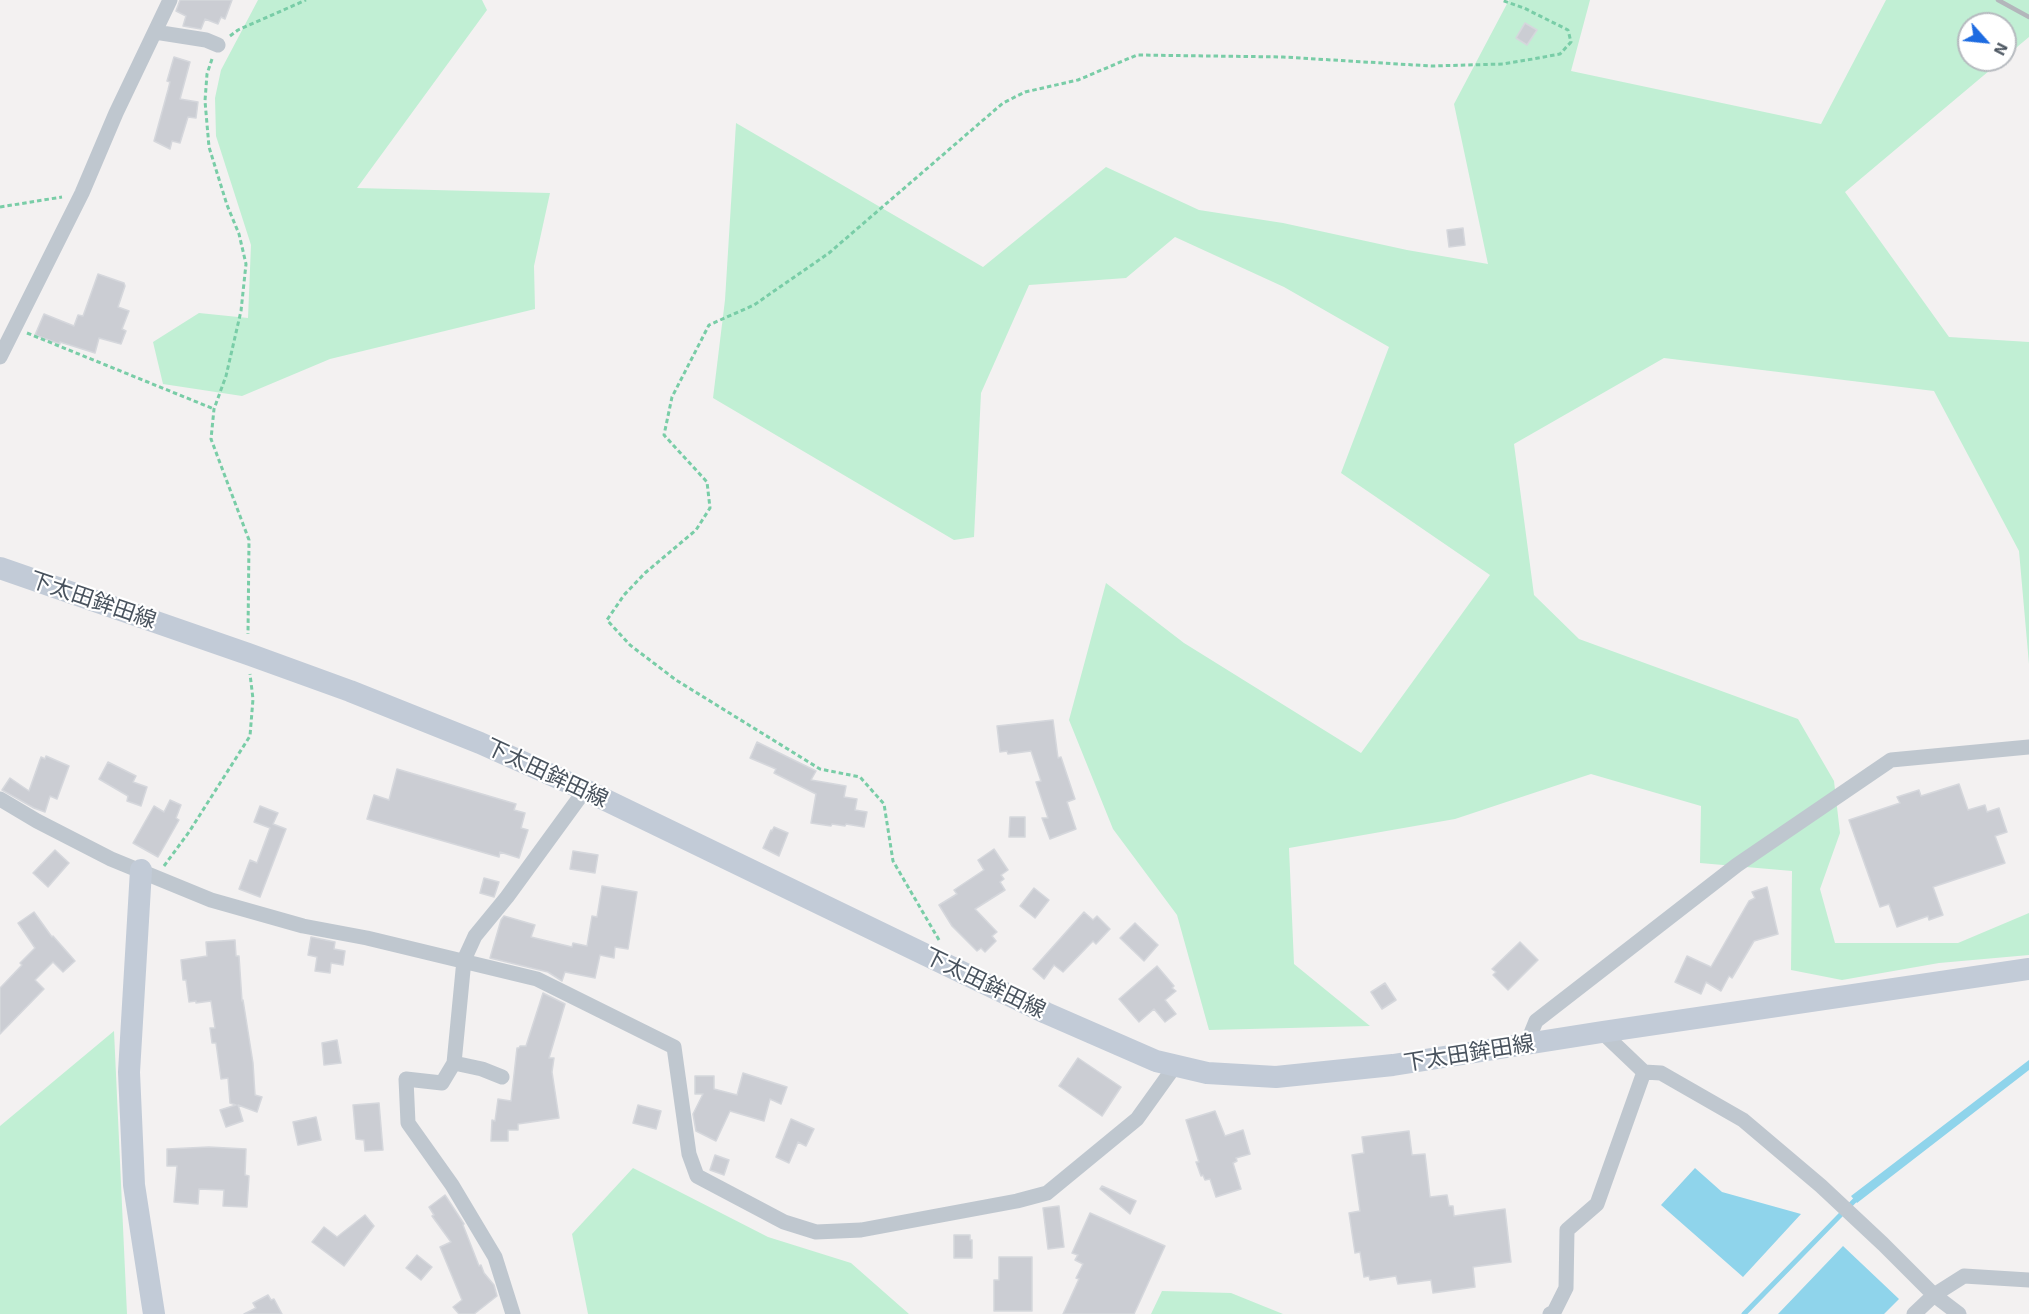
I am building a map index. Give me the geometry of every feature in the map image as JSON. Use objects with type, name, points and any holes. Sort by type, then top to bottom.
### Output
[{"type":"main road","name":"下太田鉾田線","points":[[0,568],[248,654],[480,742],[585,790],[1046,1013],[1111,1043],[1175,1066],[1217,1074],[1276,1077],[1393,1065],[2029,969]]},
{"type":"main road","points":[[148,874],[129,1072],[134,1185],[154,1314]]},
{"type":"street","points":[[0,357],[82,193],[116,113],[170,0]]},
{"type":"street","points":[[154,32],[206,40],[218,45]]},
{"type":"street","points":[[1527,1043],[1536,1021],[1737,865],[1891,760],[2029,747]]},
{"type":"street","points":[[513,1314],[495,1257],[452,1185],[408,1123],[406,1079],[442,1083],[454,1063],[464,960],[475,936],[507,897],[585,790]]},
{"type":"street","points":[[0,799],[111,859],[211,900],[303,926],[464,960],[537,979],[674,1047],[689,1154],[696,1176],[784,1222],[816,1232],[861,1230],[1047,1193],[1137,1119],[1175,1066]]},
{"type":"street","points":[[1602,1032],[1644,1071],[1661,1073],[1743,1120],[1821,1186],[1934,1295],[1959,1314]]},
{"type":"street","points":[[454,1063],[482,1069],[502,1077]]},
{"type":"street","points":[[1551,1314],[1566,1288],[1567,1230],[1597,1204],[1644,1071]]},
{"type":"street","points":[[1914,1314],[1934,1295],[1964,1276],[2029,1280]]},
{"type":"path","points":[[148,874],[189,832],[250,736],[253,699],[248,654],[249,540],[211,439],[214,409],[226,376],[242,311],[246,264],[239,234],[227,205],[209,147],[205,101],[207,74],[218,45],[238,30],[306,0]]},
{"type":"path","points":[[955,968],[893,861],[884,804],[860,777],[820,769],[676,680],[630,645],[608,620],[624,595],[645,573],[696,530],[710,508],[707,482],[664,435],[672,397],[709,325],[754,305],[829,253],[1004,103],[1025,92],[1077,80],[1137,55],[1283,57],[1431,66],[1503,63],[1533,59],[1560,54],[1571,42],[1568,30],[1524,8],[1501,0]]},
{"type":"path","points":[[0,207],[82,193]]},
{"type":"path","points":[[15,328],[214,409]]},
{"type":"green space","points":[[258,0],[482,0],[487,10],[357,188],[550,193],[534,266],[535,309],[330,359],[242,396],[163,384],[153,342],[199,313],[248,318],[251,245],[216,136],[215,98],[221,70]]},
{"type":"green space","points":[[1509,0],[1590,0],[1571,71],[1821,124],[1886,0],[2029,0],[2029,37],[2017,47],[2017,12],[1957,12],[1957,72],[1988,72],[1845,192],[1949,337],[2029,342],[2029,664],[2019,551],[1934,391],[1664,358],[1514,444],[1534,595],[1579,639],[1798,719],[1834,781],[1840,833],[1820,889],[1835,943],[1958,943],[2029,913],[2029,955],[1939,963],[1842,980],[1791,970],[1792,871],[1700,863],[1701,806],[1591,774],[1455,819],[1289,848],[1294,964],[1370,1026],[1209,1030],[1177,915],[1113,829],[1069,720],[1106,583],[1184,643],[1361,753],[1490,575],[1341,473],[1389,347],[1284,287],[1175,237],[1126,278],[1029,285],[981,393],[974,537],[954,540],[713,398],[725,300],[736,123],[983,267],[1106,167],[1199,210],[1283,223],[1407,250],[1488,264],[1454,104]]},
{"type":"green space","points":[[114,1031],[127,1314],[0,1314],[0,1126]]},
{"type":"green space","points":[[633,1168],[768,1237],[851,1263],[909,1314],[588,1314],[572,1234]]},
{"type":"green space","points":[[1162,1291],[1231,1293],[1283,1314],[1151,1314]]},
{"type":"water","points":[[2029,1060],[2029,1070],[1857,1203],[1851,1196]]},
{"type":"water","points":[[1695,1168],[1722,1192],[1801,1214],[1743,1277],[1661,1205]]},
{"type":"water","points":[[1843,1246],[1899,1299],[1884,1314],[1778,1314]]},
{"type":"building","points":[[180,0],[232,0],[225,19],[221,17],[218,24],[205,19],[201,29],[183,26],[186,16],[176,11]]},
{"type":"building","points":[[1525,23],[1537,30],[1527,45],[1516,38]]},
{"type":"building","points":[[174,57],[190,62],[180,99],[198,102],[196,118],[188,117],[180,143],[172,141],[170,149],[154,141],[170,82],[167,81]]},
{"type":"building","points":[[1463,228],[1465,245],[1449,247],[1447,230]]},
{"type":"building","points":[[98,274],[124,283],[125,286],[118,307],[129,311],[122,329],[126,331],[121,344],[99,338],[95,353],[35,335],[44,314],[74,326],[78,315],[83,316]]},
{"type":"building","points":[[1053,720],[1058,758],[1061,757],[1075,799],[1067,802],[1076,829],[1050,839],[1042,818],[1048,818],[1036,782],[1041,781],[1031,751],[1008,754],[1007,751],[1000,752],[997,726]]},
{"type":"building","points":[[757,742],[816,771],[811,780],[846,786],[844,797],[857,799],[855,810],[867,812],[864,827],[811,823],[816,794],[774,773],[776,769],[750,758]]},
{"type":"building","points":[[46,756],[69,766],[57,799],[50,796],[45,812],[2,790],[10,778],[29,791],[41,757],[45,759]]},
{"type":"building","points":[[108,762],[136,776],[133,782],[147,787],[141,806],[127,801],[128,796],[99,779]]},
{"type":"building","points":[[397,769],[516,804],[514,810],[525,813],[521,828],[528,830],[519,858],[500,852],[499,857],[367,819],[374,795],[389,800]]},
{"type":"building","points":[[1959,784],[1968,810],[1985,805],[1987,812],[1999,808],[2007,832],[1995,836],[2005,863],[1933,887],[1943,915],[1929,920],[1928,916],[1897,927],[1889,904],[1880,907],[1849,820],[1900,803],[1897,797],[1919,790],[1921,796]]},
{"type":"building","points":[[170,800],[181,805],[176,818],[179,820],[158,857],[133,843],[154,806],[164,812]]},
{"type":"building","points":[[260,806],[278,813],[273,824],[286,829],[260,897],[239,889],[250,860],[257,863],[270,828],[254,822]]},
{"type":"building","points":[[1010,817],[1025,817],[1025,837],[1009,837]]},
{"type":"building","points":[[774,827],[788,833],[779,856],[763,848]]},
{"type":"building","points":[[994,849],[1008,870],[1001,875],[1004,879],[1000,882],[1005,890],[975,909],[997,932],[992,936],[996,941],[985,952],[981,948],[977,951],[952,926],[939,905],[957,894],[954,890],[984,870],[978,860]]},
{"type":"building","points":[[55,850],[69,863],[48,887],[33,873]]},
{"type":"building","points":[[573,851],[598,855],[595,873],[570,869]]},
{"type":"building","points":[[484,878],[499,882],[494,897],[480,893]]},
{"type":"building","points":[[602,886],[637,892],[628,949],[615,947],[614,958],[600,955],[595,978],[565,972],[562,981],[548,972],[490,958],[504,916],[535,925],[531,937],[572,947],[573,943],[587,946],[592,916],[597,917]]},
{"type":"building","points":[[1767,887],[1778,934],[1754,941],[1732,978],[1729,976],[1721,991],[1706,982],[1701,994],[1675,982],[1687,956],[1711,967],[1749,901],[1755,898],[1752,892]]},
{"type":"building","points":[[1034,888],[1049,900],[1035,918],[1020,906]]},
{"type":"building","points":[[34,912],[52,937],[75,961],[63,972],[53,962],[35,980],[44,989],[0,1034],[0,988],[35,948],[18,923]]},
{"type":"building","points":[[1084,912],[1093,920],[1097,916],[1110,929],[1096,944],[1093,941],[1063,972],[1054,965],[1044,979],[1033,969]]},
{"type":"building","points":[[1135,923],[1158,945],[1144,961],[1120,938]]},
{"type":"building","points":[[311,937],[335,942],[334,949],[345,951],[343,965],[331,963],[330,973],[315,971],[317,957],[308,955]]},
{"type":"building","points":[[235,940],[236,956],[239,956],[242,1001],[253,1063],[255,1095],[262,1097],[257,1112],[238,1105],[243,1121],[226,1127],[220,1110],[236,1105],[230,1103],[228,1078],[221,1079],[216,1043],[212,1043],[210,1028],[215,1028],[211,1001],[189,1002],[181,960],[207,956],[206,942]]},
{"type":"building","points":[[1520,942],[1538,960],[1508,990],[1493,975],[1496,972],[1492,969]]},
{"type":"building","points":[[1157,966],[1176,991],[1165,1000],[1176,1014],[1165,1022],[1154,1009],[1139,1022],[1119,999]]},
{"type":"building","points":[[1385,983],[1396,1000],[1382,1009],[1371,992]]},
{"type":"building","points":[[543,993],[565,1004],[549,1058],[554,1058],[552,1072],[559,1118],[518,1124],[518,1130],[508,1130],[508,1141],[491,1141],[492,1120],[495,1121],[498,1099],[511,1101],[517,1048],[526,1046]]},
{"type":"building","points":[[337,1040],[341,1063],[324,1065],[322,1043]]},
{"type":"building","points":[[1078,1058],[1121,1087],[1102,1116],[1059,1086]]},
{"type":"building","points":[[743,1073],[787,1087],[781,1104],[770,1099],[764,1121],[730,1111],[716,1141],[696,1131],[693,1114],[703,1094],[695,1094],[695,1076],[714,1076],[714,1089],[737,1095]]},
{"type":"building","points":[[379,1103],[383,1150],[365,1151],[364,1140],[356,1139],[353,1105]]},
{"type":"building","points":[[638,1105],[661,1111],[656,1129],[633,1123]]},
{"type":"building","points":[[1215,1111],[1225,1136],[1243,1130],[1250,1154],[1236,1158],[1237,1161],[1233,1163],[1241,1189],[1216,1197],[1210,1179],[1205,1180],[1203,1175],[1201,1176],[1186,1120]]},
{"type":"building","points":[[316,1117],[321,1140],[298,1145],[293,1122]]},
{"type":"building","points":[[791,1119],[814,1129],[806,1146],[798,1142],[789,1163],[776,1157]]},
{"type":"building","points":[[1409,1131],[1412,1155],[1425,1154],[1430,1197],[1447,1195],[1449,1206],[1453,1206],[1454,1216],[1505,1209],[1511,1262],[1473,1267],[1475,1287],[1433,1293],[1431,1280],[1398,1284],[1396,1276],[1370,1280],[1369,1276],[1364,1277],[1360,1252],[1355,1253],[1349,1213],[1360,1211],[1352,1155],[1364,1153],[1362,1137]]},
{"type":"building","points":[[209,1147],[246,1149],[245,1175],[249,1176],[247,1207],[223,1206],[224,1190],[199,1189],[198,1204],[174,1202],[177,1166],[167,1166],[167,1149]]},
{"type":"building","points":[[715,1155],[729,1160],[724,1175],[710,1170]]},
{"type":"building","points":[[1102,1186],[1136,1201],[1130,1214],[1100,1189]]},
{"type":"building","points":[[445,1195],[464,1224],[479,1266],[481,1265],[484,1273],[494,1285],[497,1296],[474,1314],[459,1314],[453,1307],[462,1300],[440,1247],[451,1242],[432,1216],[434,1215],[429,1207]]},
{"type":"building","points":[[1059,1206],[1064,1247],[1048,1249],[1043,1208]]},
{"type":"building","points":[[1090,1213],[1165,1246],[1134,1314],[1063,1314],[1079,1279],[1076,1278],[1083,1264],[1075,1260],[1078,1255],[1072,1253]]},
{"type":"building","points":[[365,1215],[374,1226],[344,1266],[312,1242],[324,1227],[337,1237]]},
{"type":"building","points":[[954,1235],[970,1235],[972,1258],[954,1258]]},
{"type":"building","points":[[417,1255],[432,1267],[421,1280],[406,1268]]},
{"type":"building","points":[[999,1257],[1032,1257],[1032,1311],[994,1311],[994,1280],[999,1280]]},
{"type":"building","points":[[268,1295],[271,1300],[274,1299],[282,1314],[244,1314],[256,1308],[253,1303]]},
{"type":"waterway","points":[[1744,1314],[1858,1197]]},
{"type":"railway","points":[[1998,0],[2029,17]]}]
